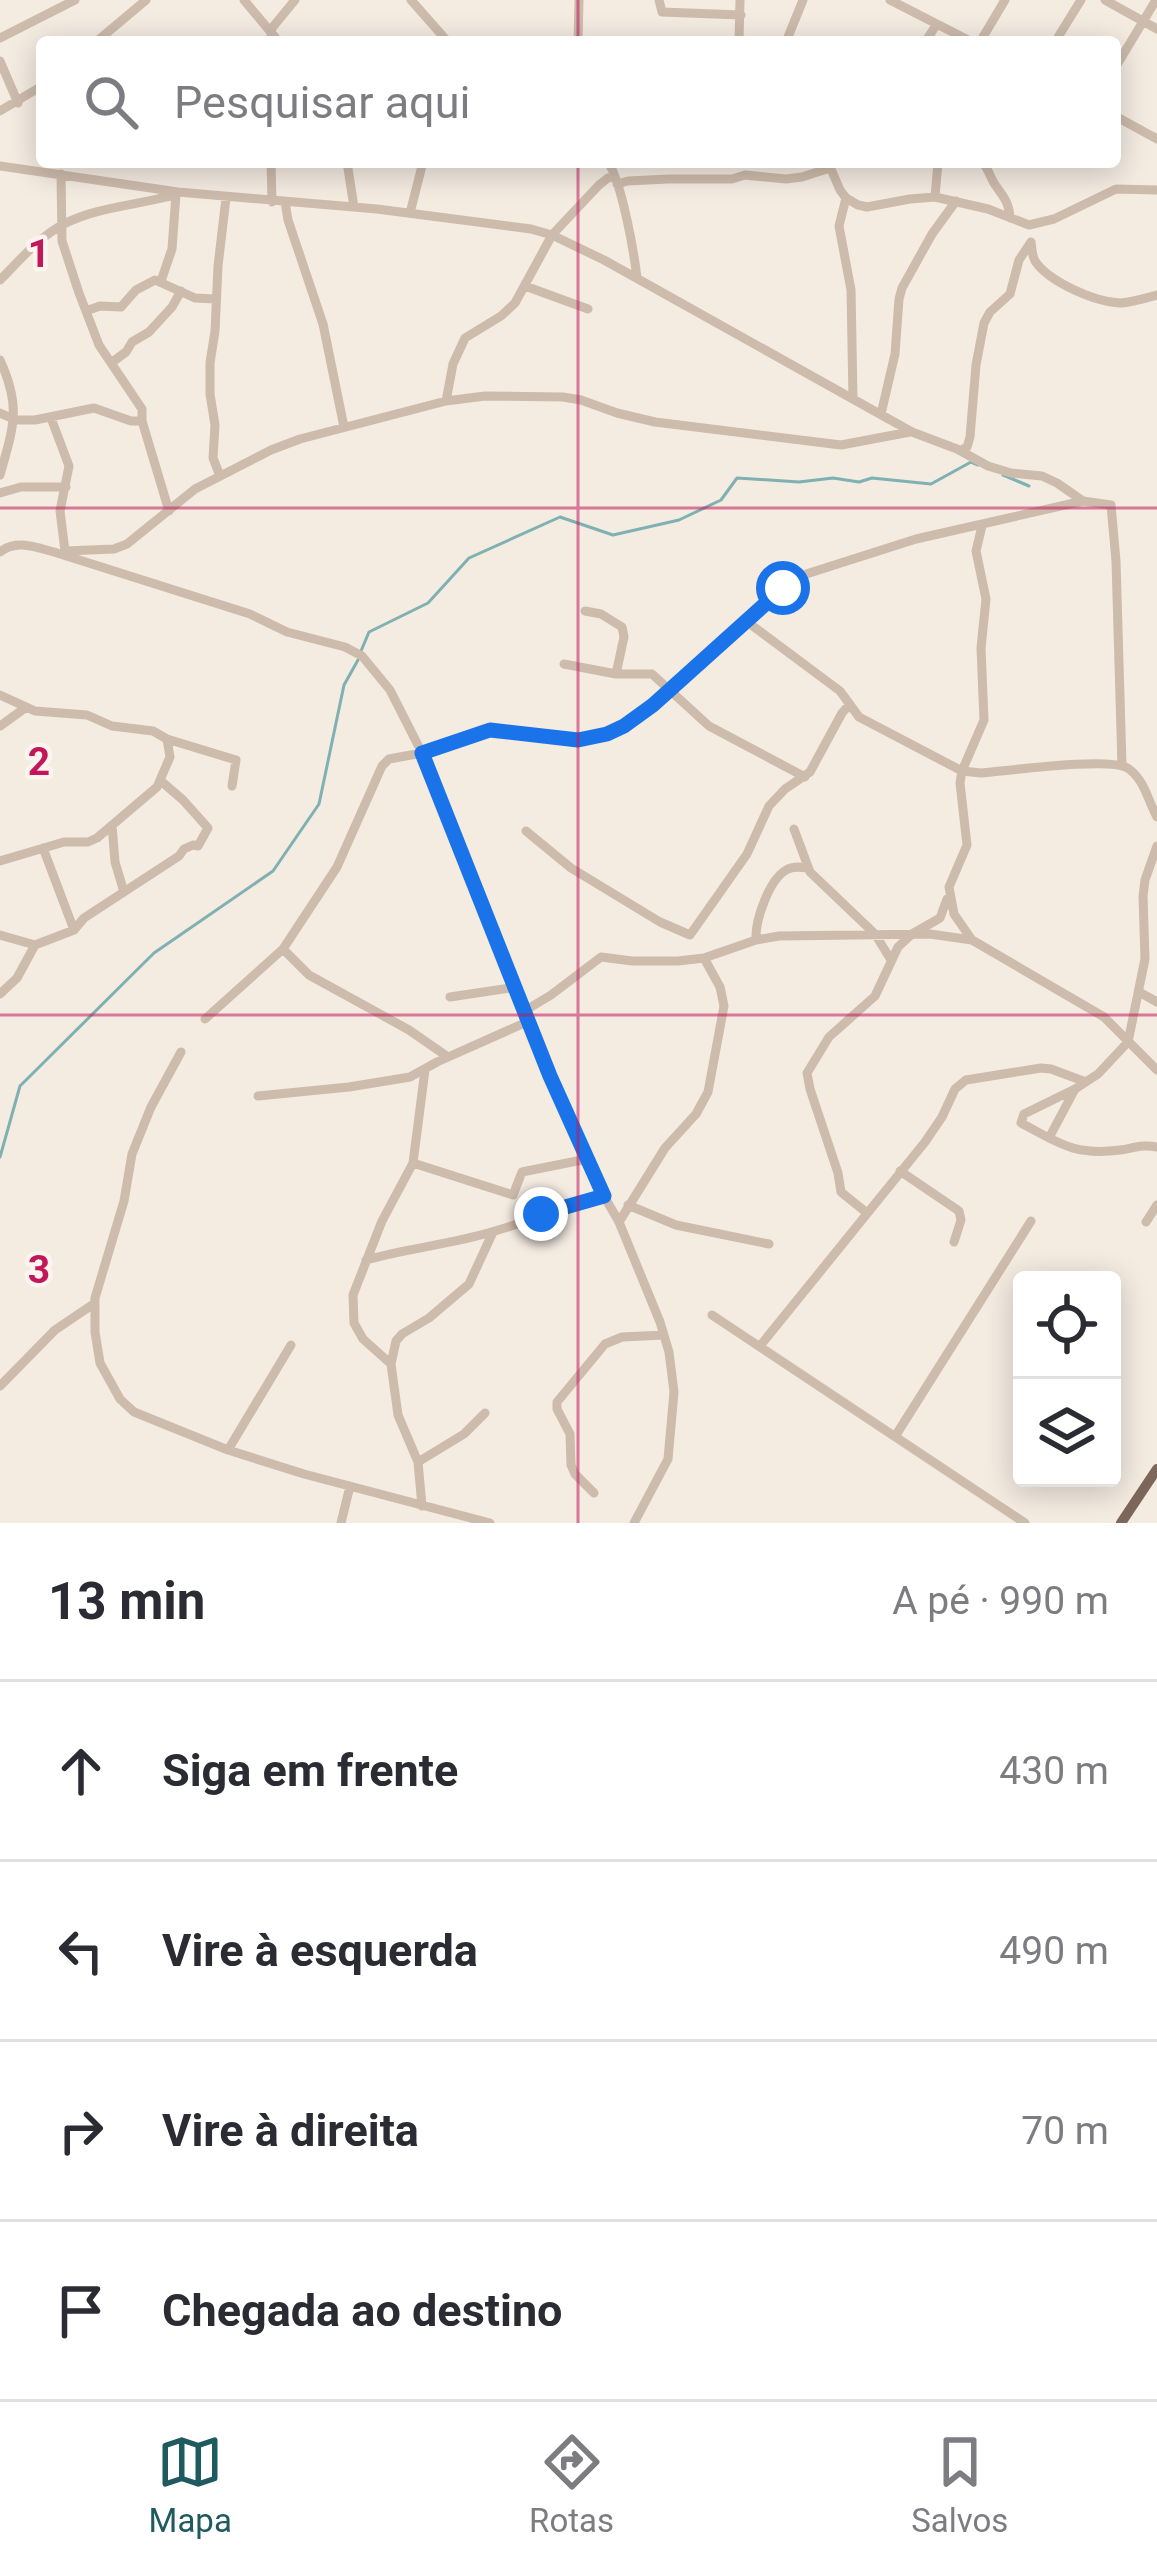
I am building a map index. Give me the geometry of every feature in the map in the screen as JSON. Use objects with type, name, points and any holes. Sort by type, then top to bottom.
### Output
[{"type":"main road","points":[[1121,1523],[1157,1469]]},
{"type":"street","points":[[0,38],[75,0]]},
{"type":"street","points":[[103,36],[146,0]]},
{"type":"street","points":[[244,0],[272,36]]},
{"type":"street","points":[[273,36],[272,28],[295,0]]},
{"type":"street","points":[[411,0],[443,36]]},
{"type":"street","points":[[578,36],[579,0]]},
{"type":"street","points":[[659,0],[662,12],[741,15]]},
{"type":"street","points":[[739,36],[740,0]]},
{"type":"street","points":[[788,36],[802,0]]},
{"type":"street","points":[[890,0],[963,36]]},
{"type":"street","points":[[920,16],[929,0]]},
{"type":"street","points":[[980,36],[1005,0]]},
{"type":"street","points":[[1059,36],[1081,0]]},
{"type":"street","points":[[1105,0],[1157,29]]},
{"type":"street","points":[[1121,58],[1156,0]]},
{"type":"street","points":[[929,36],[937,24]]},
{"type":"street","points":[[0,61],[18,103]]},
{"type":"street","points":[[0,111],[36,90]]},
{"type":"street","points":[[1121,119],[1156,136]]},
{"type":"street","points":[[0,166],[58,170],[177,193],[410,213],[552,235],[912,432],[1001,470],[1057,482],[1083,501]]},
{"type":"street","points":[[271,168],[272,202]]},
{"type":"street","points":[[347,168],[354,207]]},
{"type":"street","points":[[410,213],[421,168]]},
{"type":"street","points":[[704,168],[705,177]]},
{"type":"street","points":[[446,401],[453,364],[465,338],[515,303],[552,235],[608,178],[745,175],[786,179],[822,168]]},
{"type":"street","points":[[831,168],[846,198],[867,207],[935,197],[988,208],[1029,225],[1054,219],[1116,189],[1157,190]]},
{"type":"street","points":[[935,197],[937,168]]},
{"type":"street","points":[[985,168],[1006,198],[1010,218]]},
{"type":"street","points":[[58,170],[65,251],[99,345],[142,409],[170,511]]},
{"type":"street","points":[[617,175],[637,278]]},
{"type":"street","points":[[0,280],[62,225],[177,193]]},
{"type":"street","points":[[161,281],[172,249],[177,193]]},
{"type":"street","points":[[220,476],[213,458],[210,394],[226,198]]},
{"type":"street","points":[[846,198],[839,226],[851,290],[853,398]]},
{"type":"street","points":[[881,414],[895,354],[898,298],[932,234],[956,201]]},
{"type":"street","points":[[285,202],[323,325],[344,427]]},
{"type":"street","points":[[1029,225],[1036,261],[1081,293],[1127,303],[1157,295]]},
{"type":"street","points":[[960,451],[968,447],[984,323],[1010,294],[1019,260],[1031,242]]},
{"type":"street","points":[[86,311],[121,307],[150,282],[161,281],[195,298],[215,298]]},
{"type":"street","points":[[525,286],[587,309]]},
{"type":"street","points":[[111,364],[172,307],[181,291]]},
{"type":"street","points":[[0,360],[16,419],[0,475]]},
{"type":"street","points":[[59,552],[127,544],[195,490],[271,450],[446,401],[485,396],[563,397],[655,422],[841,446],[912,432]]},
{"type":"street","points":[[0,413],[16,419],[52,418],[94,408],[142,421]]},
{"type":"street","points":[[52,418],[68,457],[59,552]]},
{"type":"street","points":[[0,493],[21,487],[66,487]]},
{"type":"street","points":[[206,1019],[283,949],[338,867],[384,762],[490,730],[578,740],[624,726],[783,588],[816,569],[916,539],[1083,501],[1111,505],[1122,764]]},
{"type":"street","points":[[867,1213],[841,1192],[807,1078],[829,1037],[875,996],[898,947],[940,918],[968,844],[962,771],[984,720],[981,664],[986,599],[976,551],[982,525]]},
{"type":"street","points":[[3,547],[26,545],[59,552],[250,614],[287,632],[345,647],[362,656],[390,690],[422,753],[669,1352],[674,1392],[670,1446],[662,1473],[634,1523]]},
{"type":"street","points":[[584,611],[601,614],[622,627],[616,674]]},
{"type":"street","points":[[746,621],[840,691],[859,717],[962,771],[1122,764],[1144,787],[1157,818]]},
{"type":"street","points":[[564,664],[616,674],[652,674],[709,726],[806,777]]},
{"type":"street","points":[[0,695],[25,708],[159,733],[236,760],[232,786]]},
{"type":"street","points":[[526,831],[572,868],[688,936],[747,854],[769,806],[806,777],[850,704]]},
{"type":"street","points":[[0,726],[25,708]]},
{"type":"street","points":[[0,862],[64,842],[92,841],[157,788],[170,758],[166,739]]},
{"type":"street","points":[[0,994],[17,978],[35,945],[74,930],[84,918],[184,849],[198,846],[208,831],[204,823],[161,781]]},
{"type":"street","points":[[112,825],[124,892]]},
{"type":"street","points":[[794,829],[807,868],[875,934],[891,960]]},
{"type":"street","points":[[1157,846],[1142,896],[1145,959],[1128,1042],[1098,1074],[1021,1118],[1023,1125],[1064,1147],[1088,1152],[1157,1147]]},
{"type":"street","points":[[43,848],[74,930]]},
{"type":"street","points":[[756,940],[759,911],[780,875],[793,867],[807,868]]},
{"type":"street","points":[[949,887],[954,914],[972,940]]},
{"type":"street","points":[[258,1096],[410,1077],[527,1016],[601,957],[647,962],[704,958],[778,936],[930,934],[972,940],[1104,1016],[1157,1070]]},
{"type":"street","points":[[0,935],[35,945]]},
{"type":"street","points":[[283,949],[309,975],[409,1030],[448,1058]]},
{"type":"street","points":[[619,1222],[665,1148],[709,1092],[724,1006],[720,987],[704,958]]},
{"type":"street","points":[[450,997],[517,987]]},
{"type":"street","points":[[1139,992],[1157,1002]]},
{"type":"street","points":[[181,1052],[133,1154],[94,1303],[100,1363],[120,1399],[134,1412],[228,1450],[456,1519],[490,1523]]},
{"type":"street","points":[[760,1346],[942,1117],[955,1089],[966,1080],[1041,1068],[1086,1082]]},
{"type":"street","points":[[391,1364],[363,1339],[354,1322],[352,1295],[382,1220],[412,1163],[424,1070]]},
{"type":"street","points":[[1049,1138],[1075,1089]]},
{"type":"street","points":[[412,1163],[513,1195],[522,1172],[587,1159]]},
{"type":"street","points":[[900,1171],[959,1211],[954,1242]]},
{"type":"street","points":[[365,1260],[493,1232],[604,1196]]},
{"type":"street","points":[[628,1205],[676,1225],[770,1244]]},
{"type":"street","points":[[1145,1222],[1157,1205]]},
{"type":"street","points":[[896,1435],[1031,1220]]},
{"type":"street","points":[[422,1506],[418,1462],[398,1415],[391,1364],[396,1341],[469,1284],[493,1232]]},
{"type":"street","points":[[0,1386],[55,1330],[94,1303]]},
{"type":"street","points":[[712,1315],[1025,1523]]},
{"type":"street","points":[[594,1492],[571,1465],[571,1434],[556,1402],[605,1344],[622,1337],[664,1335]]},
{"type":"street","points":[[228,1450],[291,1345]]},
{"type":"street","points":[[418,1462],[464,1434],[485,1413]]},
{"type":"street","points":[[340,1522],[350,1486]]},
{"type":"waterway","points":[[361,651],[369,632],[428,603],[469,558],[560,517],[613,535],[679,520],[721,500],[737,478],[799,482],[872,478],[931,484],[971,462],[978,465]]},
{"type":"waterway","points":[[1003,475],[1029,486]]},
{"type":"waterway","points":[[0,1157],[20,1086],[154,953],[273,871],[319,804],[344,685],[358,660]]},
{"type":"route","points":[[541,1214],[604,1196],[550,1076],[422,753],[490,730],[578,740],[607,734],[653,705],[783,588]]}]
